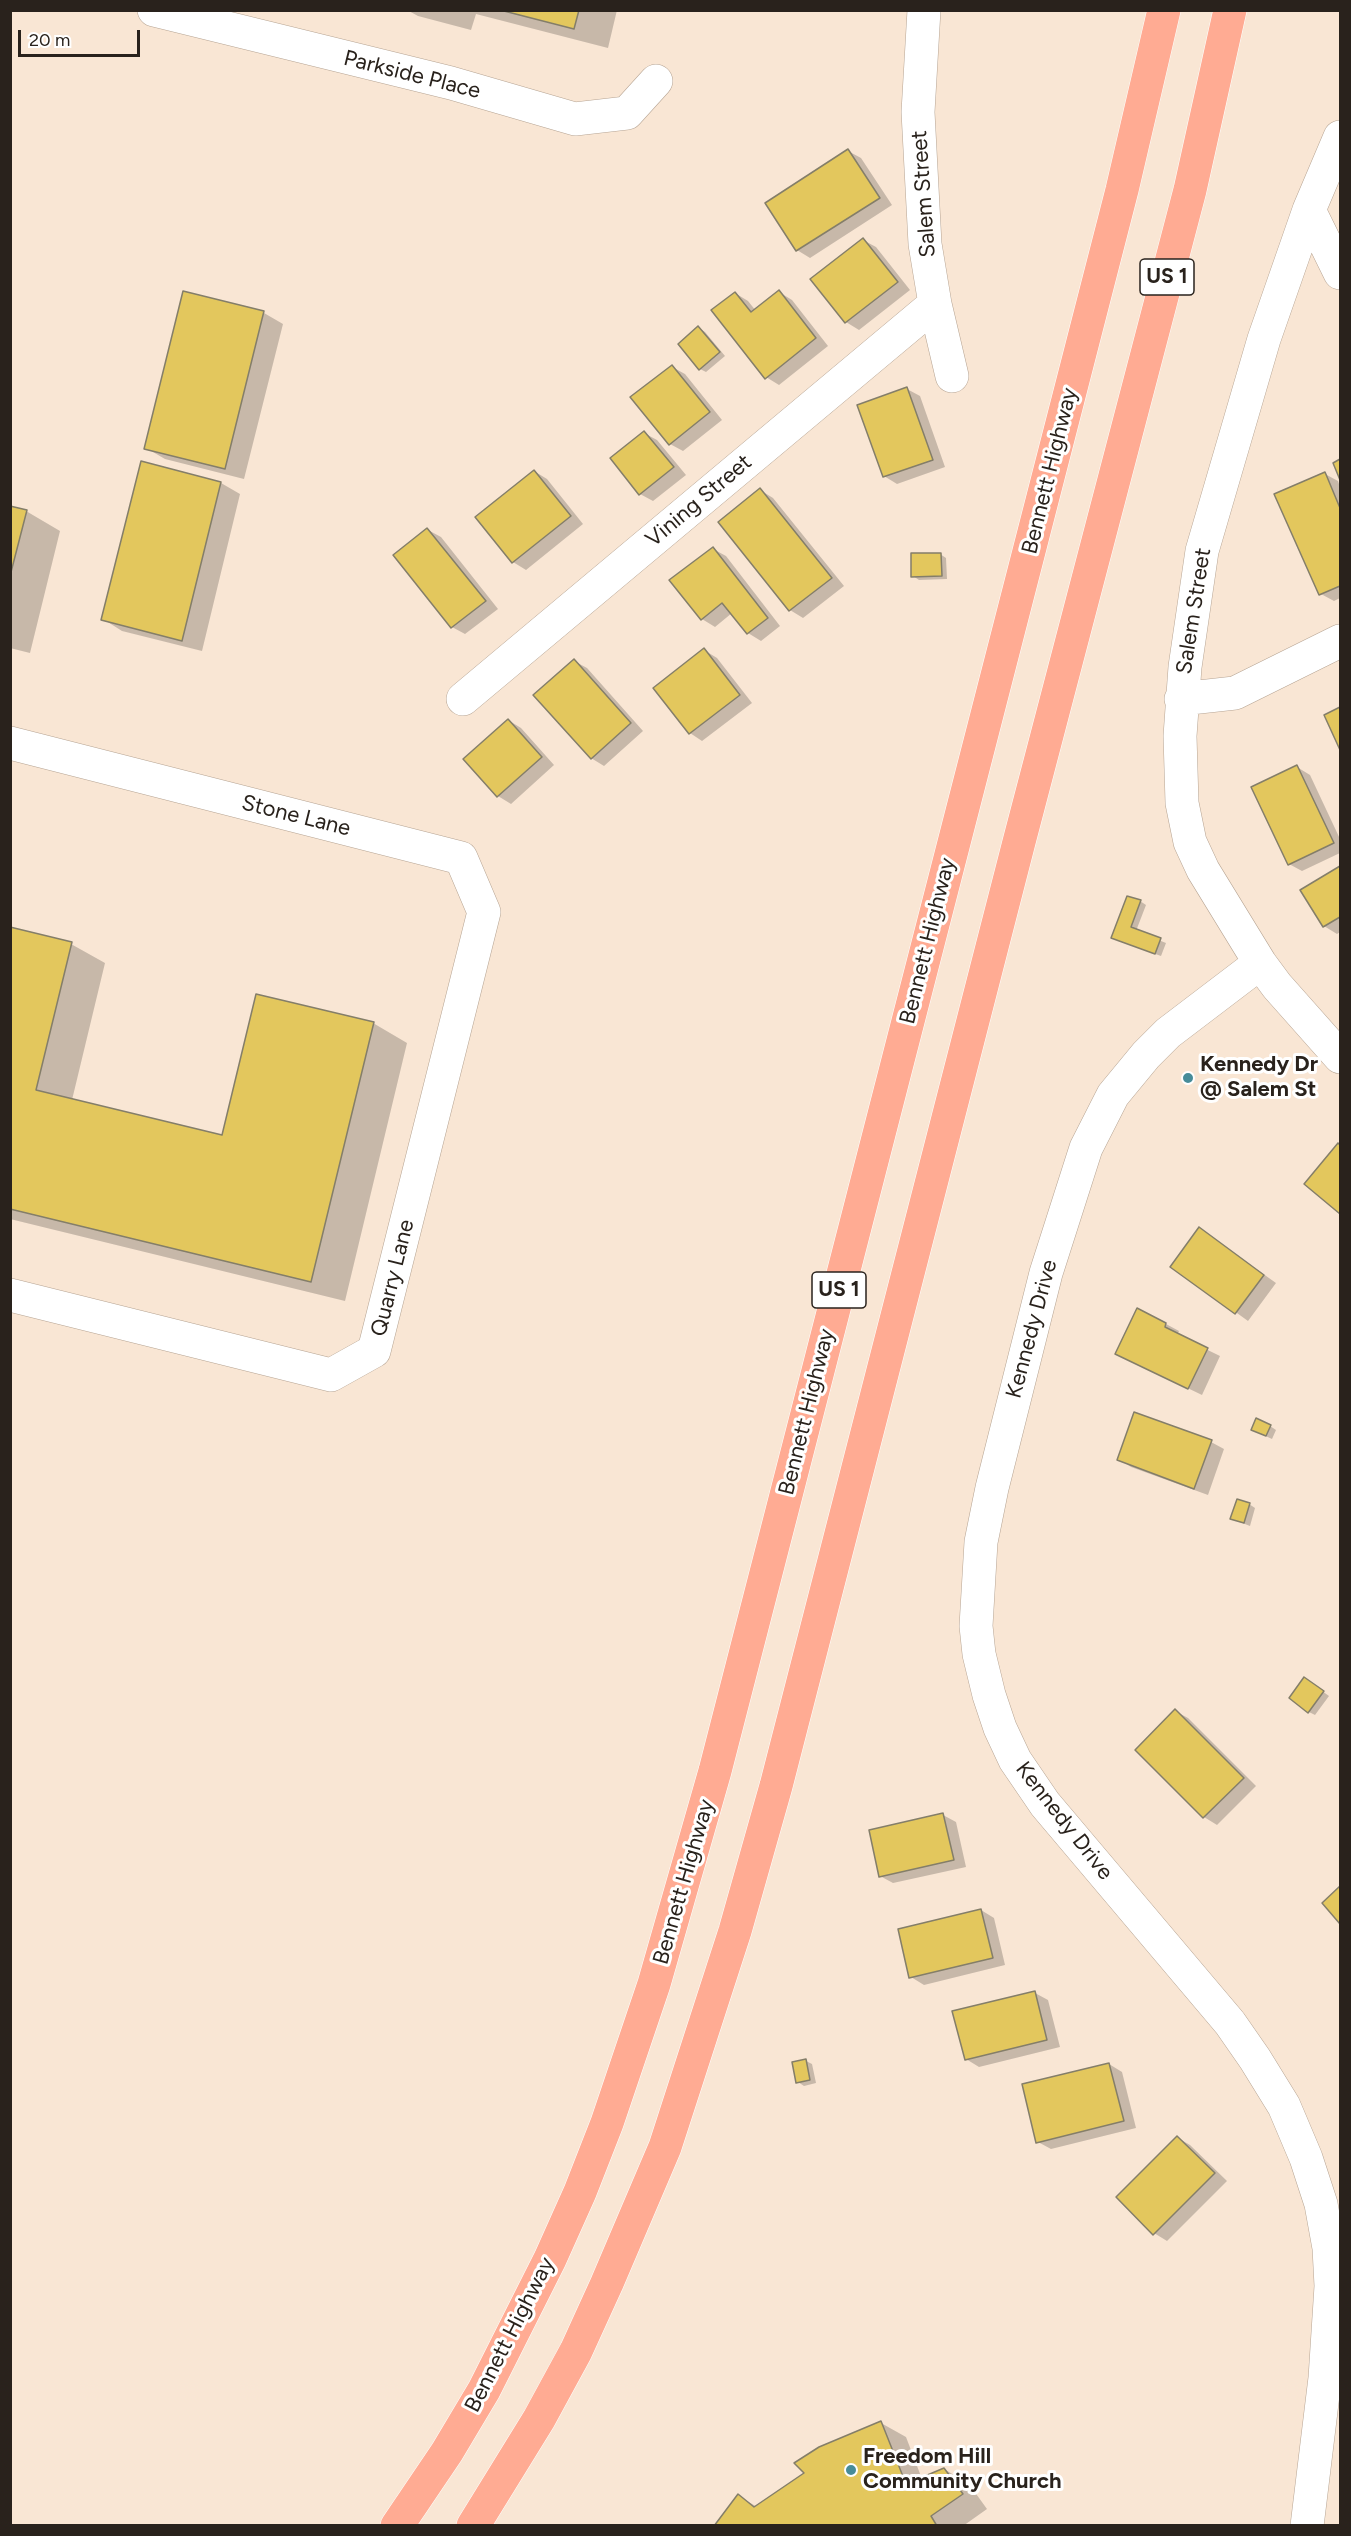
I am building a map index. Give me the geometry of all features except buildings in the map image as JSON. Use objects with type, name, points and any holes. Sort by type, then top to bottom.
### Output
[{"type":"highway","name":"Bennett Highway","points":[[397,2526],[447,2452],[484,2390],[550,2259],[580,2192],[606,2123],[657,1973],[718,1759],[1122,190],[1164,10]]},
{"type":"highway","name":"US 1","points":[[473,2526],[539,2419],[576,2351],[608,2283],[664,2147],[691,2072],[735,1931],[784,1754],[1184,212],[1230,10]]},
{"type":"street","name":"Parkside Place","points":[[154,10],[451,83],[575,119],[627,113],[656,81]]},
{"type":"street","name":"Salem Street","points":[[924,10],[918,112],[924,244],[952,376]]},
{"type":"street","name":"Salem Street","points":[[1341,137],[1309,210],[1264,339],[1202,551],[1181,699],[1182,802],[1190,842],[1213,890],[1260,963],[1277,986],[1341,1057]]},
{"type":"street","points":[[1309,210],[1341,273]]},
{"type":"street","name":"Vining Street","points":[[463,699],[935,304]]},
{"type":"street","points":[[1181,699],[1235,693],[1341,641]]},
{"type":"street","name":"Stone Lane","points":[[10,743],[461,858],[484,912],[468,976]]},
{"type":"street","name":"Kennedy Drive","points":[[1260,963],[1176,1026],[1146,1055],[1113,1095],[1086,1148],[1046,1274],[992,1488],[981,1542],[976,1626],[979,1654],[988,1695],[1000,1728],[1020,1767],[1045,1803],[1230,2023],[1256,2059],[1284,2106],[1306,2158],[1321,2204],[1329,2248],[1331,2286],[1325,2378],[1307,2526]]},
{"type":"street","name":"Quarry Lane","points":[[10,1295],[331,1375],[374,1352],[468,976]]},
{"type":"place","name":"Kennedy Dr @ Salem St","points":[[1188,1078]]},
{"type":"place","name":"Freedom Hill Community Church","points":[[851,2470]]}]
